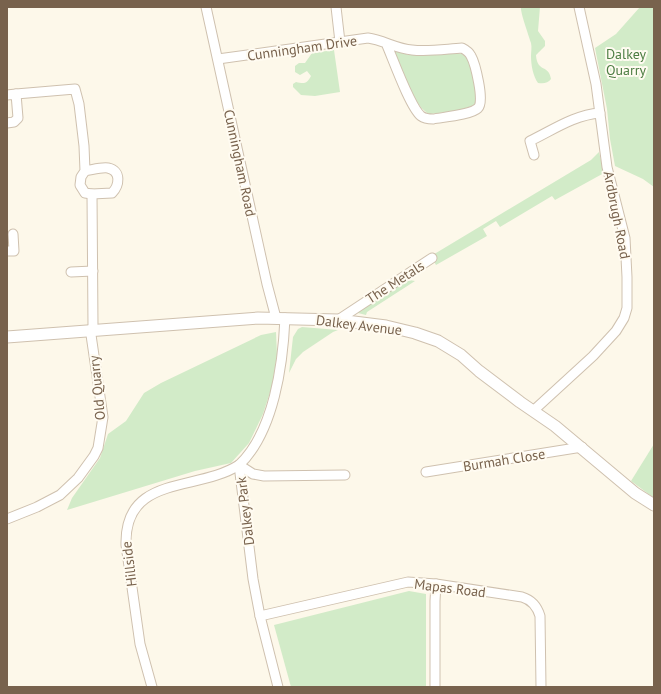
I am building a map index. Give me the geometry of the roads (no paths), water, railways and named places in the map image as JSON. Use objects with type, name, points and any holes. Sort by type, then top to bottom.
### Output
[{"type":"street","name":"Cunningham Road","points":[[206,7],[267,284],[280,318]]},
{"type":"street","points":[[336,7],[340,42]]},
{"type":"street","name":"Ardbrugh Road","points":[[533,411],[593,356],[616,331],[625,315],[628,277],[626,248],[607,167],[590,51],[579,7]]},
{"type":"street","name":"Cunningham Drive","points":[[218,60],[368,38],[379,39],[386,43],[412,50],[462,48],[465,49],[472,57],[480,92],[480,106],[467,112],[433,119],[428,119],[421,116],[411,101],[386,43]]},
{"type":"street","points":[[7,123],[14,122],[18,118],[12,94],[75,89],[80,111],[84,146],[85,170],[81,177],[80,185],[85,193],[92,194],[112,193],[117,188],[118,179],[115,172],[108,168],[85,170]]},
{"type":"street","points":[[534,155],[530,141],[574,118],[588,114],[600,113]]},
{"type":"street","name":"Old Quarry","points":[[7,519],[60,495],[78,478],[98,448],[103,417],[91,335],[93,325],[92,194]]},
{"type":"street","points":[[7,252],[14,251],[13,234]]},
{"type":"street","name":"The Metals","points":[[338,320],[432,258]]},
{"type":"street","points":[[71,272],[93,271]]},
{"type":"street","name":"Dalkey Avenue","points":[[7,337],[240,319],[280,318],[338,320],[386,326],[443,343],[461,355],[484,375],[582,447],[635,493],[654,505]]},
{"type":"street","name":"Dalkey Park","points":[[278,687],[260,616],[253,580],[239,465],[244,460],[262,432],[277,387],[284,349],[280,318]]},
{"type":"street","name":"Burmah Close","points":[[426,472],[582,447]]},
{"type":"street","points":[[239,465],[253,474],[264,476],[345,474]]},
{"type":"street","name":"Hillside","points":[[152,687],[140,644],[126,544],[129,520],[139,504],[152,494],[217,476],[239,465]]},
{"type":"street","name":"Mapas Road","points":[[260,616],[408,582],[436,584],[522,597],[532,602],[540,616],[541,687]]},
{"type":"street","points":[[435,687],[436,584]]},
{"type":"park label","name":"Dalkey Quarry","points":[[626,62]]}]
